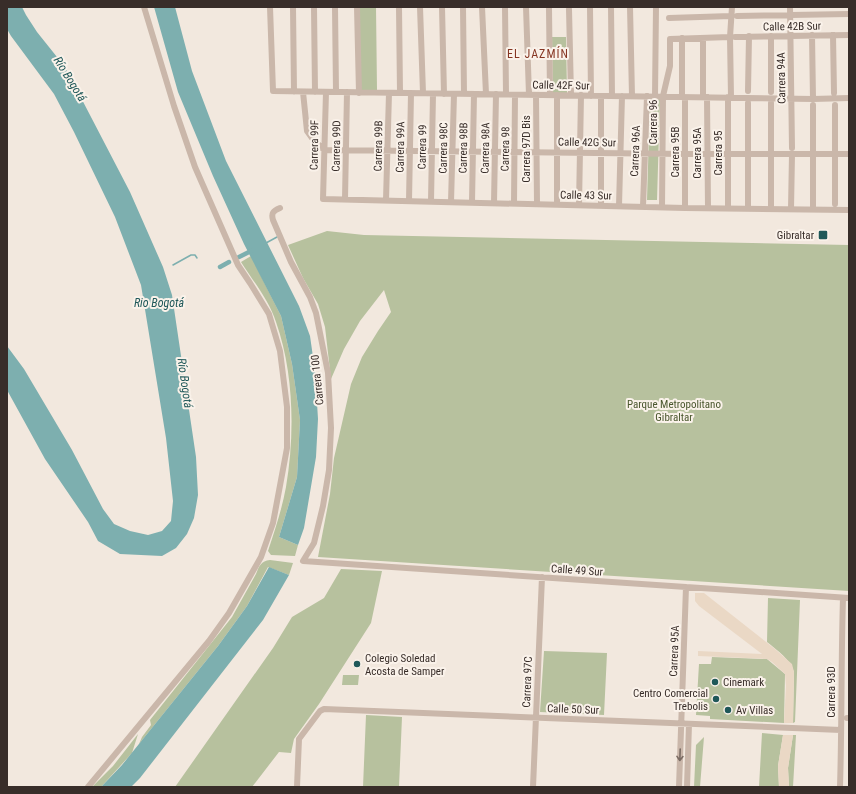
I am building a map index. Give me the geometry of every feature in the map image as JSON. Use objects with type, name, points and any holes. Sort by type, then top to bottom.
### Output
[{"type":"street","points":[[88,787],[208,641],[229,613],[261,557],[273,523],[287,448],[287,406],[280,351],[269,314],[238,264],[195,167],[174,106],[144,7]]},
{"type":"street","name":"Calle 42F Sur","points":[[270,7],[273,92],[729,97],[791,99],[813,102],[849,98]]},
{"type":"street","points":[[293,7],[294,92]]},
{"type":"street","points":[[314,7],[315,92]]},
{"type":"street","points":[[336,7],[336,92]]},
{"type":"street","points":[[357,7],[358,93]]},
{"type":"street","points":[[399,7],[400,93]]},
{"type":"street","points":[[420,7],[423,93]]},
{"type":"street","points":[[442,7],[444,94]]},
{"type":"street","points":[[463,7],[464,94]]},
{"type":"street","points":[[482,7],[486,94]]},
{"type":"street","points":[[505,7],[506,94]]},
{"type":"street","points":[[526,7],[529,95]]},
{"type":"street","points":[[590,7],[591,96]]},
{"type":"street","points":[[611,7],[612,96]]},
{"type":"street","points":[[630,7],[632,96]]},
{"type":"street","points":[[655,96],[656,7]]},
{"type":"street","name":"Carrera 95","points":[[728,208],[729,97],[734,16],[732,7]]},
{"type":"street","name":"Carrera 94A","points":[[790,7],[792,151],[791,209]]},
{"type":"street","points":[[549,8],[550,95]]},
{"type":"street","points":[[569,9],[571,95]]},
{"type":"street","points":[[669,18],[849,14]]},
{"type":"street","points":[[812,35],[813,209]]},
{"type":"street","points":[[833,35],[834,93]]},
{"type":"street","name":"Calle 42B Sur","points":[[670,38],[849,35]]},
{"type":"street","points":[[748,91],[749,36]]},
{"type":"street","points":[[771,36],[771,92]]},
{"type":"street","name":"Carrera 96","points":[[662,207],[663,96],[670,66],[670,38]]},
{"type":"street","name":"Carrera 95B","points":[[682,38],[685,208]]},
{"type":"street","name":"Carrera 95A","points":[[703,38],[708,208]]},
{"type":"street","points":[[303,92],[307,131],[324,150]]},
{"type":"street","name":"Carrera 99F","points":[[323,199],[326,92]]},
{"type":"street","name":"Carrera 99D","points":[[345,199],[347,92]]},
{"type":"street","name":"Carrera 99B","points":[[386,200],[389,93]]},
{"type":"street","name":"Carrera 99A","points":[[410,201],[411,93]]},
{"type":"street","name":"Carrera 99","points":[[431,201],[433,94]]},
{"type":"street","name":"Carrera 98C","points":[[452,202],[454,94]]},
{"type":"street","name":"Carrera 98B","points":[[472,202],[474,94]]},
{"type":"street","name":"Carrera 98A","points":[[494,203],[496,94]]},
{"type":"street","name":"Carrera 98","points":[[514,203],[515,94]]},
{"type":"street","name":"Carrera 97D Bis","points":[[536,95],[536,204]]},
{"type":"street","points":[[557,95],[557,204]]},
{"type":"street","points":[[579,205],[581,95]]},
{"type":"street","points":[[601,96],[601,205]]},
{"type":"street","points":[[619,206],[622,96]]},
{"type":"street","name":"Carrera 96A","points":[[643,206],[647,96]]},
{"type":"street","points":[[748,103],[748,208]]},
{"type":"street","points":[[771,103],[771,208]]},
{"type":"street","points":[[835,105],[835,204]]},
{"type":"street","name":"Calle 42G Sur","points":[[324,150],[452,150],[663,154],[771,154],[792,151],[813,154],[849,154]]},
{"type":"street","name":"Calle 43 Sur","points":[[323,199],[685,208],[849,210]]},
{"type":"street","name":"Carrera 100","points":[[280,208],[274,211],[272,215],[273,220],[291,262],[310,297],[316,313],[328,373],[331,428],[329,470],[323,506],[314,543],[303,560]]},
{"type":"street","name":"Calle 49 Sur","points":[[303,560],[846,598]]},
{"type":"street","name":"Carrera 97C","points":[[533,787],[542,577]]},
{"type":"street","name":"Carrera 95A","points":[[679,787],[686,587]]},
{"type":"street","name":"Carrera 93D","points":[[840,787],[842,730],[841,655],[846,598]]},
{"type":"street","name":"Calle 50 Sur","points":[[297,787],[299,739],[310,723],[320,711],[324,709],[842,730]]},
{"type":"street","points":[[687,787],[690,724]]},
{"type":"green space","points":[[359,7],[376,7],[377,90],[360,90]]},
{"type":"green space","points":[[552,37],[566,37],[567,93],[553,93]]},
{"type":"green space","points":[[650,99],[660,99],[657,200],[647,200]]},
{"type":"green space","name":"Parque Metropolitano Gibraltar","points":[[327,231],[364,235],[849,245],[849,591],[318,557],[330,494],[334,458],[351,384],[362,357],[391,312],[384,290],[360,321],[344,349],[331,379],[325,327],[318,304],[303,278],[288,245]]},
{"type":"green space","points":[[251,256],[281,316],[292,364],[300,420],[297,477],[279,537],[298,545],[295,556],[271,555],[268,551],[286,487],[291,446],[291,404],[286,362],[276,322],[265,298],[241,262]]},
{"type":"green space","points":[[270,560],[293,563],[289,575],[268,567],[247,606],[218,646],[139,744],[142,737],[151,725],[150,720],[232,617],[261,564],[264,561]]},
{"type":"green space","points":[[341,569],[382,571],[371,623],[319,704],[294,739],[291,753],[279,752],[252,787],[175,787],[273,648],[292,617],[324,598]]},
{"type":"green space","points":[[768,598],[800,600],[795,722],[793,723],[794,672],[787,659],[767,642]]},
{"type":"green space","points":[[544,651],[607,653],[604,715],[540,712]]},
{"type":"green space","points":[[712,657],[767,659],[785,674],[784,723],[710,719],[710,716],[696,715],[699,664],[711,664]]},
{"type":"green space","points":[[343,675],[359,675],[358,685],[342,685]]},
{"type":"green space","points":[[366,715],[402,717],[399,787],[363,787]]},
{"type":"green space","points":[[762,733],[783,735],[778,766],[779,787],[759,787]]},
{"type":"green space","points":[[138,734],[132,753],[101,787],[92,787],[113,766]]},
{"type":"green space","points":[[793,735],[796,735],[793,787],[789,787],[788,768]]},
{"type":"green space","points":[[704,737],[700,787],[694,787],[696,745]]},
{"type":"shaded area","points":[[695,593],[704,593],[792,664],[794,672],[793,723],[784,723],[786,686],[785,674],[772,662],[767,659],[698,656],[698,651],[762,654],[699,606],[695,601]]},
{"type":"shaded area","points":[[783,735],[793,735],[788,768],[789,787],[779,787],[778,766]]},
{"type":"water","name":"Rio Bogotá","points":[[7,7],[22,7],[37,32],[65,67],[130,192],[163,267],[172,295],[196,457],[198,495],[194,518],[187,534],[176,548],[162,556],[120,554],[98,541],[88,522],[45,459],[7,390],[7,346],[24,369],[72,450],[103,509],[114,524],[130,531],[148,535],[162,531],[171,521],[173,501],[166,438],[141,285],[115,217],[74,132],[54,94],[7,29]]},
{"type":"water","points":[[154,7],[175,7],[192,71],[226,161],[299,306],[310,336],[315,371],[318,419],[316,457],[304,528],[298,545],[279,537],[297,477],[300,420],[292,364],[281,316],[244,244],[213,176],[178,92]]},
{"type":"water","points":[[269,567],[289,575],[263,620],[140,778],[131,787],[101,787],[122,765],[218,646],[247,606]]},
{"type":"waterway","points":[[266,243],[277,237]]},
{"type":"waterway","points":[[239,257],[253,250]]},
{"type":"waterway","points":[[173,265],[191,255],[195,255],[197,258]]},
{"type":"waterway","points":[[220,267],[229,262]]},
{"type":"place","name":"Gibraltar","points":[[823,235]]},
{"type":"place","name":"Colegio Soledad Acosta de Samper","points":[[357,664]]},
{"type":"place","name":"Cinemark","points":[[715,682]]},
{"type":"place","name":"Centro Comercial Trebolis","points":[[716,699]]},
{"type":"place","name":"Av Villas","points":[[728,710]]},
{"type":"district","name":"EL JAZMÍN","points":[[538,54]]},
{"type":"water label","name":"Río Bogotá","points":[[70,79]]},
{"type":"water label","name":"Río Bogotá","points":[[185,383]]}]
